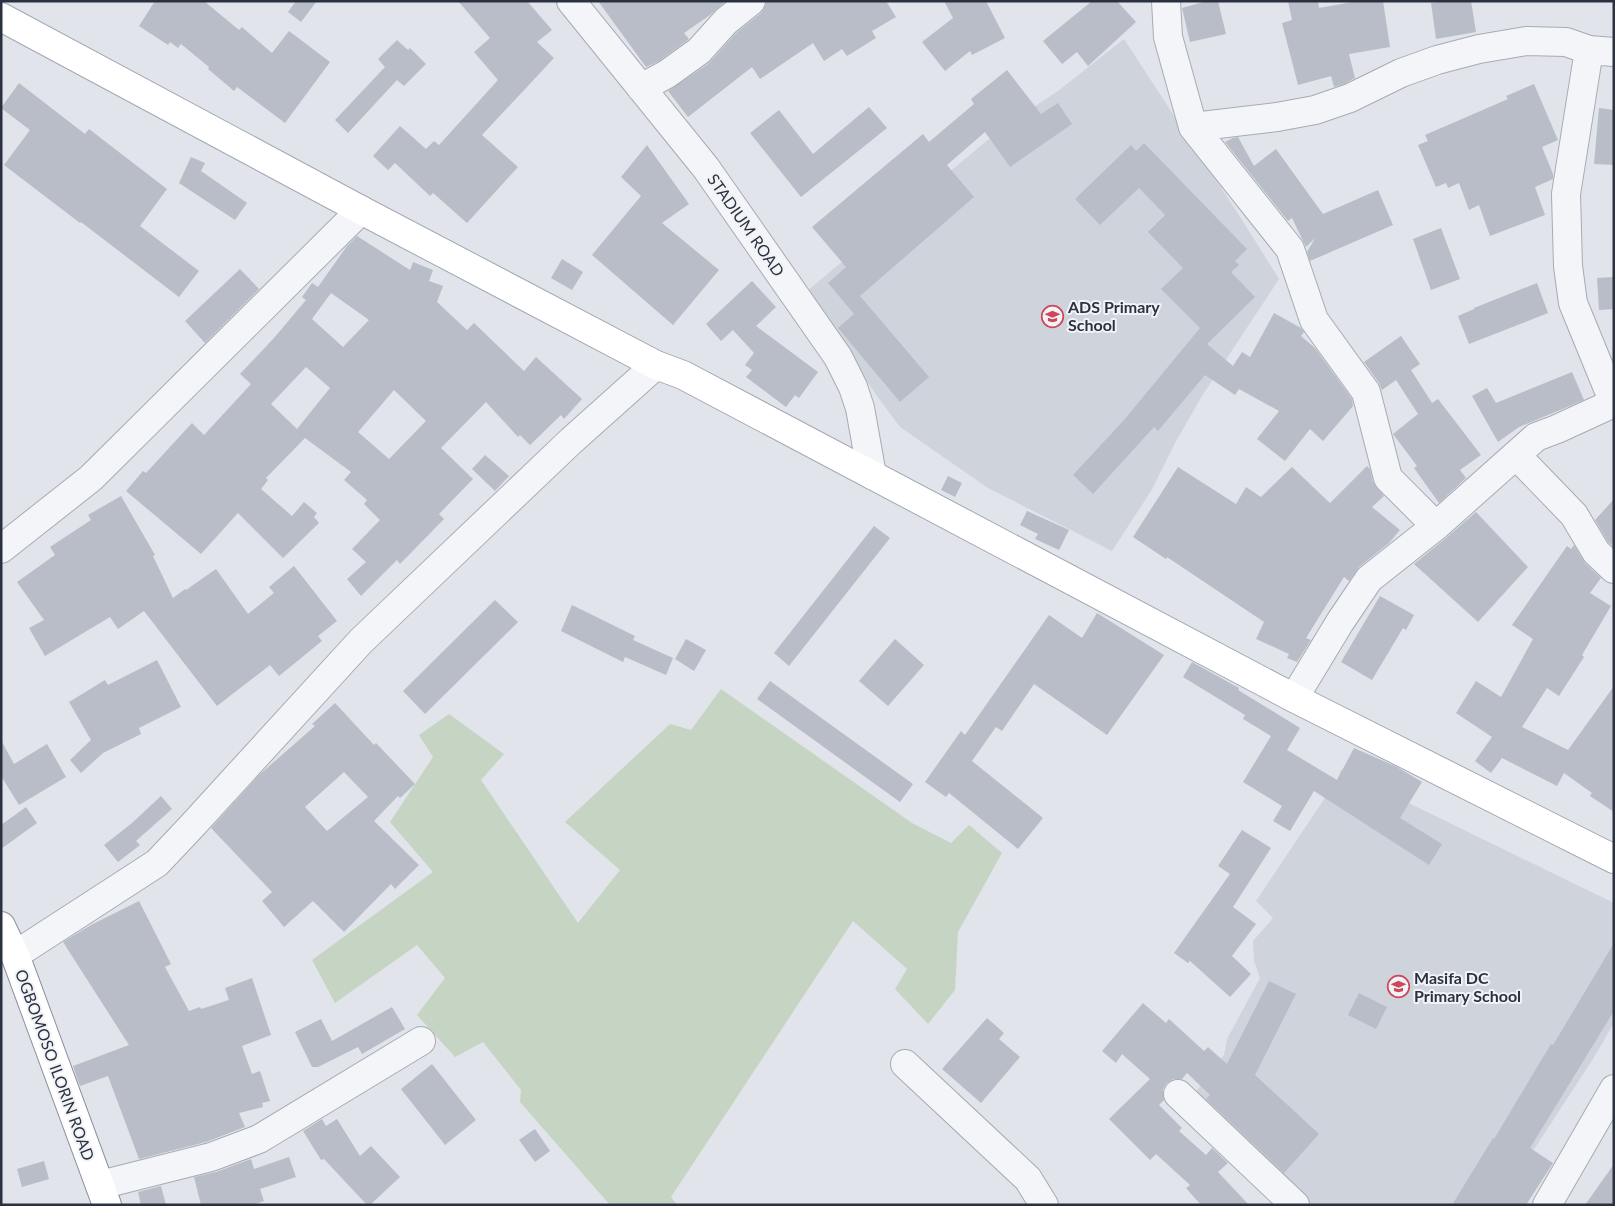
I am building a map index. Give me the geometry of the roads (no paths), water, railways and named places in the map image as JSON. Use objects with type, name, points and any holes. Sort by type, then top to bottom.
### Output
[{"type":"main road","points":[[1,17],[361,210],[656,365],[684,375],[1294,698],[1614,859]]},
{"type":"main road","name":"OGBOMOSO ILORIN ROAD","points":[[1,926],[15,955],[103,1195]]},
{"type":"street","name":"STADIUM ROAD","points":[[571,1],[706,168],[838,357],[853,387],[860,408],[872,475]]},
{"type":"street","points":[[641,88],[668,74],[699,51],[726,21],[751,1]]},
{"type":"street","points":[[1166,1],[1168,37],[1193,126],[1290,249],[1314,320],[1366,392],[1388,478],[1436,526]]},
{"type":"street","points":[[1193,126],[1277,117],[1315,110],[1350,98],[1428,63],[1478,49],[1526,41],[1566,42],[1601,51],[1566,194],[1568,266],[1573,303],[1610,391],[1611,399],[1605,407],[1536,437],[1436,526],[1369,579],[1340,622],[1294,698]]},
{"type":"street","points":[[1,548],[91,478],[361,210]]},
{"type":"street","points":[[15,955],[157,862],[191,828],[361,641],[571,441],[656,365]]},
{"type":"street","points":[[1516,454],[1574,515],[1596,552],[1614,569]]},
{"type":"street","points":[[103,1195],[258,1139],[421,1041]]},
{"type":"street","points":[[905,1064],[1028,1179],[1044,1205]]},
{"type":"street","points":[[1547,1205],[1614,1089]]},
{"type":"street","points":[[1178,1094],[1295,1205]]},
{"type":"place","name":"ADS Primary School","points":[[1052,316]]},
{"type":"place","name":"Masifa DC Primary School","points":[[1398,987]]}]
